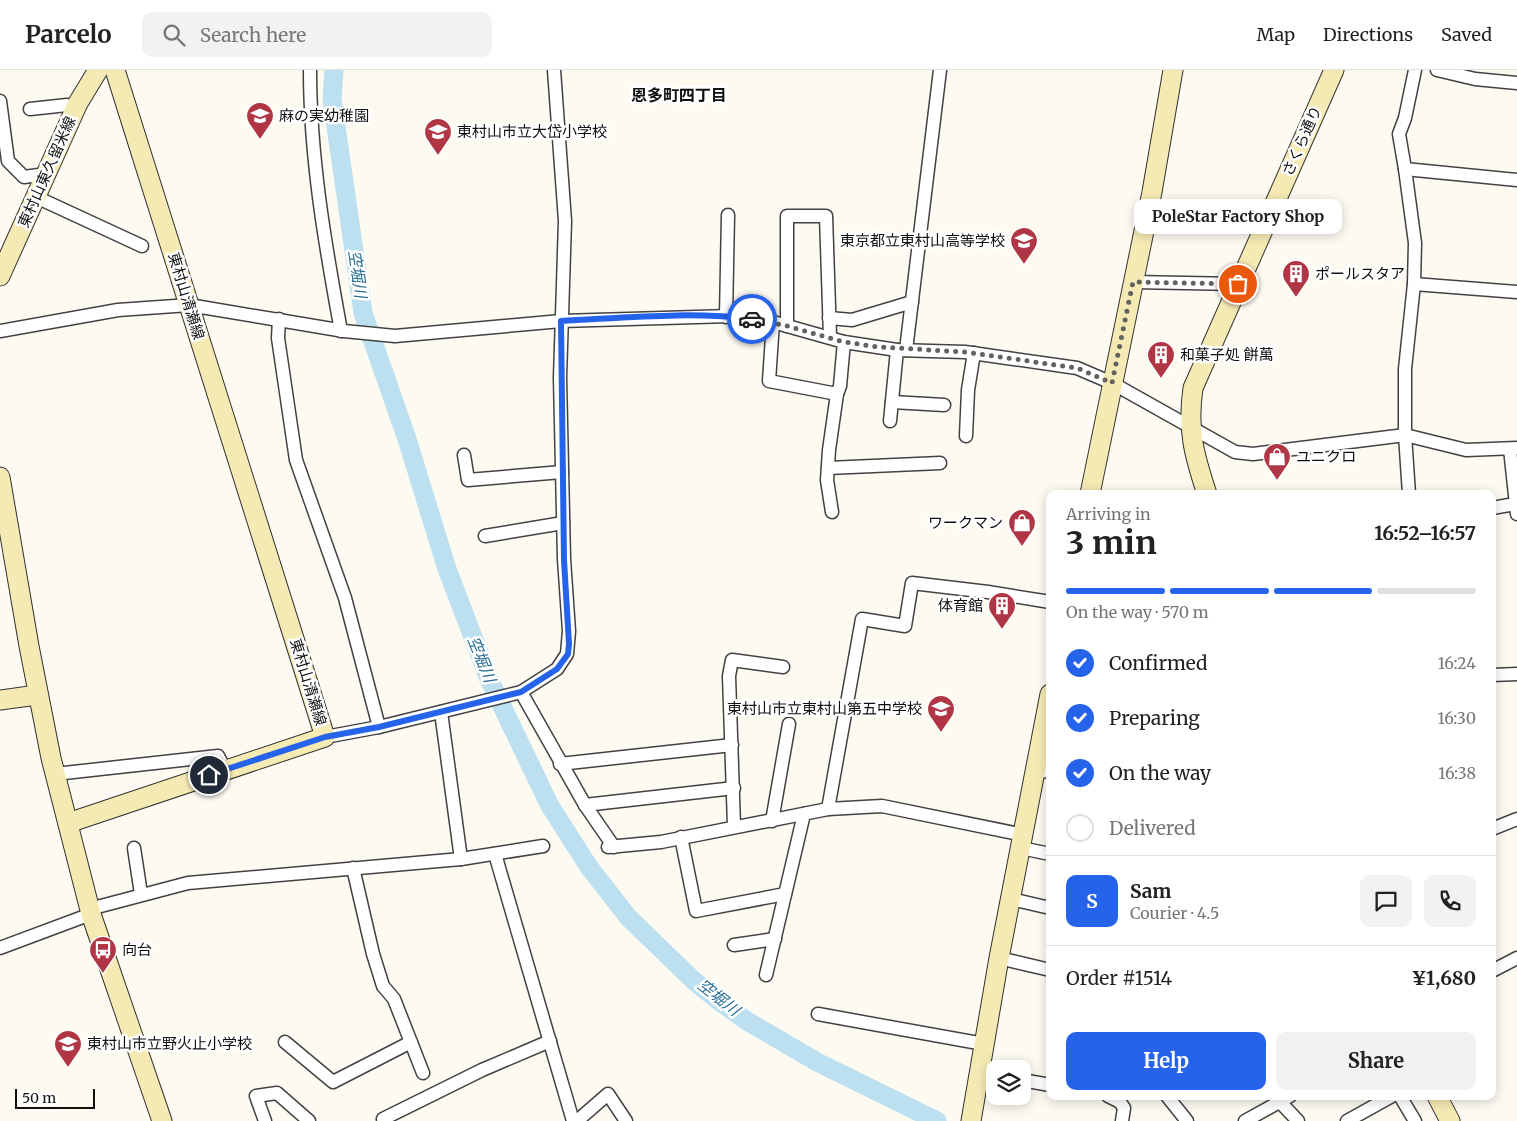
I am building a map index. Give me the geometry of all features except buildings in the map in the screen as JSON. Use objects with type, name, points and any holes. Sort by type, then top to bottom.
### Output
[{"type":"street","name":"東村山東久留米線","points":[[0,276],[74,112],[98,70]]},
{"type":"street","name":"東村山清瀬線","points":[[68,824],[225,769],[325,737],[115,70]]},
{"type":"street","points":[[310,70],[310,126],[328,262],[343,331]]},
{"type":"street","points":[[325,737],[379,727],[520,693],[557,669],[568,654],[569,631],[562,472],[561,321],[565,221],[554,70]]},
{"type":"street","points":[[890,421],[901,350],[912,302],[940,70]]},
{"type":"street","points":[[1091,490],[1173,70]]},
{"type":"street","name":"さくら通り","points":[[1206,490],[1194,455],[1190,427],[1193,388],[1334,70]]},
{"type":"street","points":[[1409,490],[1405,435],[1405,369],[1414,284],[1414,243],[1405,169],[1398,134],[1405,118],[1415,70]]},
{"type":"street","points":[[1436,70],[1475,79],[1517,84]]},
{"type":"street","points":[[0,101],[8,162],[24,177],[46,174]]},
{"type":"street","points":[[30,109],[67,106],[74,112]]},
{"type":"street","points":[[1405,169],[1517,180]]},
{"type":"street","points":[[36,198],[142,246]]},
{"type":"street","points":[[726,317],[728,215]]},
{"type":"street","points":[[787,326],[787,216],[826,216],[830,337]]},
{"type":"street","points":[[1133,282],[1238,284]]},
{"type":"street","points":[[1414,284],[1517,292]]},
{"type":"street","points":[[829,318],[852,320],[912,302]]},
{"type":"street","points":[[0,331],[118,310],[189,305],[343,331],[398,336],[561,321],[726,317],[773,322],[844,342],[901,350],[974,353],[1077,368],[1112,383],[1235,452],[1253,454],[1405,435],[1466,450],[1513,449],[1516,509],[1496,508]]},
{"type":"street","points":[[279,319],[278,338],[296,460],[345,598],[379,727]]},
{"type":"street","points":[[773,322],[769,381],[837,394]]},
{"type":"street","points":[[832,512],[828,468],[837,394],[840,386],[844,342]]},
{"type":"street","points":[[966,436],[968,390],[974,353]]},
{"type":"street","points":[[892,402],[944,406]]},
{"type":"street","points":[[464,456],[468,486],[562,472]]},
{"type":"street","points":[[828,468],[940,463]]},
{"type":"street","points":[[0,477],[37,695],[55,774],[91,914],[162,1121]]},
{"type":"street","points":[[485,536],[563,523]]},
{"type":"street","points":[[828,809],[862,619],[905,626],[912,583],[1046,601]]},
{"type":"street","points":[[734,826],[729,676],[732,660],[783,667]]},
{"type":"street","points":[[1496,675],[1517,674]]},
{"type":"street","points":[[520,693],[560,764],[611,847],[637,846],[828,809],[882,806],[1022,842],[1046,852]]},
{"type":"street","points":[[0,700],[37,695]]},
{"type":"street","points":[[441,712],[461,860]]},
{"type":"street","points":[[772,820],[789,724]]},
{"type":"street","points":[[986,1065],[984,1044],[999,958],[1022,842],[1043,771],[1046,738]]},
{"type":"street","points":[[560,764],[732,745]]},
{"type":"street","points":[[55,774],[218,756],[225,769]]},
{"type":"street","points":[[585,805],[734,788]]},
{"type":"street","points":[[766,975],[804,814]]},
{"type":"street","points":[[1496,827],[1517,819]]},
{"type":"street","points":[[682,837],[696,911],[785,894]]},
{"type":"street","points":[[0,948],[91,914],[97,907],[188,883],[461,860],[543,846]]},
{"type":"street","points":[[134,848],[141,894]]},
{"type":"street","points":[[495,854],[573,1121]]},
{"type":"street","points":[[353,868],[373,954],[383,986],[394,999],[423,1073]]},
{"type":"street","points":[[1011,899],[1046,907]]},
{"type":"street","points":[[734,945],[775,938]]},
{"type":"street","points":[[999,958],[1046,969]]},
{"type":"street","points":[[1496,969],[1517,958]]},
{"type":"street","points":[[818,1014],[984,1044]]},
{"type":"street","points":[[383,1119],[482,1070],[550,1041]]},
{"type":"street","points":[[286,1042],[332,1082],[411,1042]]},
{"type":"street","points":[[971,1118],[986,1078]]},
{"type":"street","points":[[1031,1082],[1046,1084]]},
{"type":"street","points":[[265,1121],[256,1096],[277,1093],[309,1121]]},
{"type":"street","points":[[577,1121],[608,1094],[626,1121]]},
{"type":"street","points":[[1116,1100],[1124,1108],[1122,1121]]},
{"type":"street","points":[[1170,1100],[1187,1121]]},
{"type":"street","points":[[1245,1121],[1283,1100]]},
{"type":"street","points":[[1286,1100],[1298,1121]]},
{"type":"street","points":[[1346,1121],[1385,1100]]},
{"type":"street","points":[[1402,1100],[1415,1121]]},
{"type":"street","points":[[1440,1100],[1450,1121]]},
{"type":"waterway","name":"空堀川","points":[[334,70],[332,99],[363,313],[407,439],[447,569],[489,679],[550,806],[589,867],[628,917],[693,980],[747,1021],[817,1062],[937,1121]]},
{"type":"way so far","points":[[752,319],[773,322],[844,342],[897,350],[965,352],[1077,368],[1112,383],[1133,282],[1238,284]]},
{"type":"place","name":"麻の実幼稚園","points":[[260,140]]},
{"type":"place","name":"東村山市立大岱小学校","points":[[438,156]]},
{"type":"place","name":"東京都立東村山高等学校","points":[[1024,265]]},
{"type":"place","name":"PoleStar Factory Shop","points":[[1238,284]]},
{"type":"place","name":"ポールスタア","points":[[1296,298]]},
{"type":"place","name":"和菓子処 餅萬","points":[[1161,379]]},
{"type":"place","name":"ユニクロ","points":[[1277,481]]},
{"type":"place","name":"ワークマン","points":[[1022,547]]},
{"type":"place","name":"体育館","points":[[1002,630]]},
{"type":"place","name":"東村山市立東村山第五中学校","points":[[941,733]]},
{"type":"place","name":"向台","points":[[103,974]]},
{"type":"place","name":"東村山市立野火止小学校","points":[[68,1068]]},
{"type":"district","name":"恩多町四丁目","points":[[679,95]]},
{"type":"route","points":[[209,775],[325,737],[379,727],[521,692],[557,669],[568,654],[569,644],[564,560],[560,378],[561,321],[730,316],[752,319]]}]
